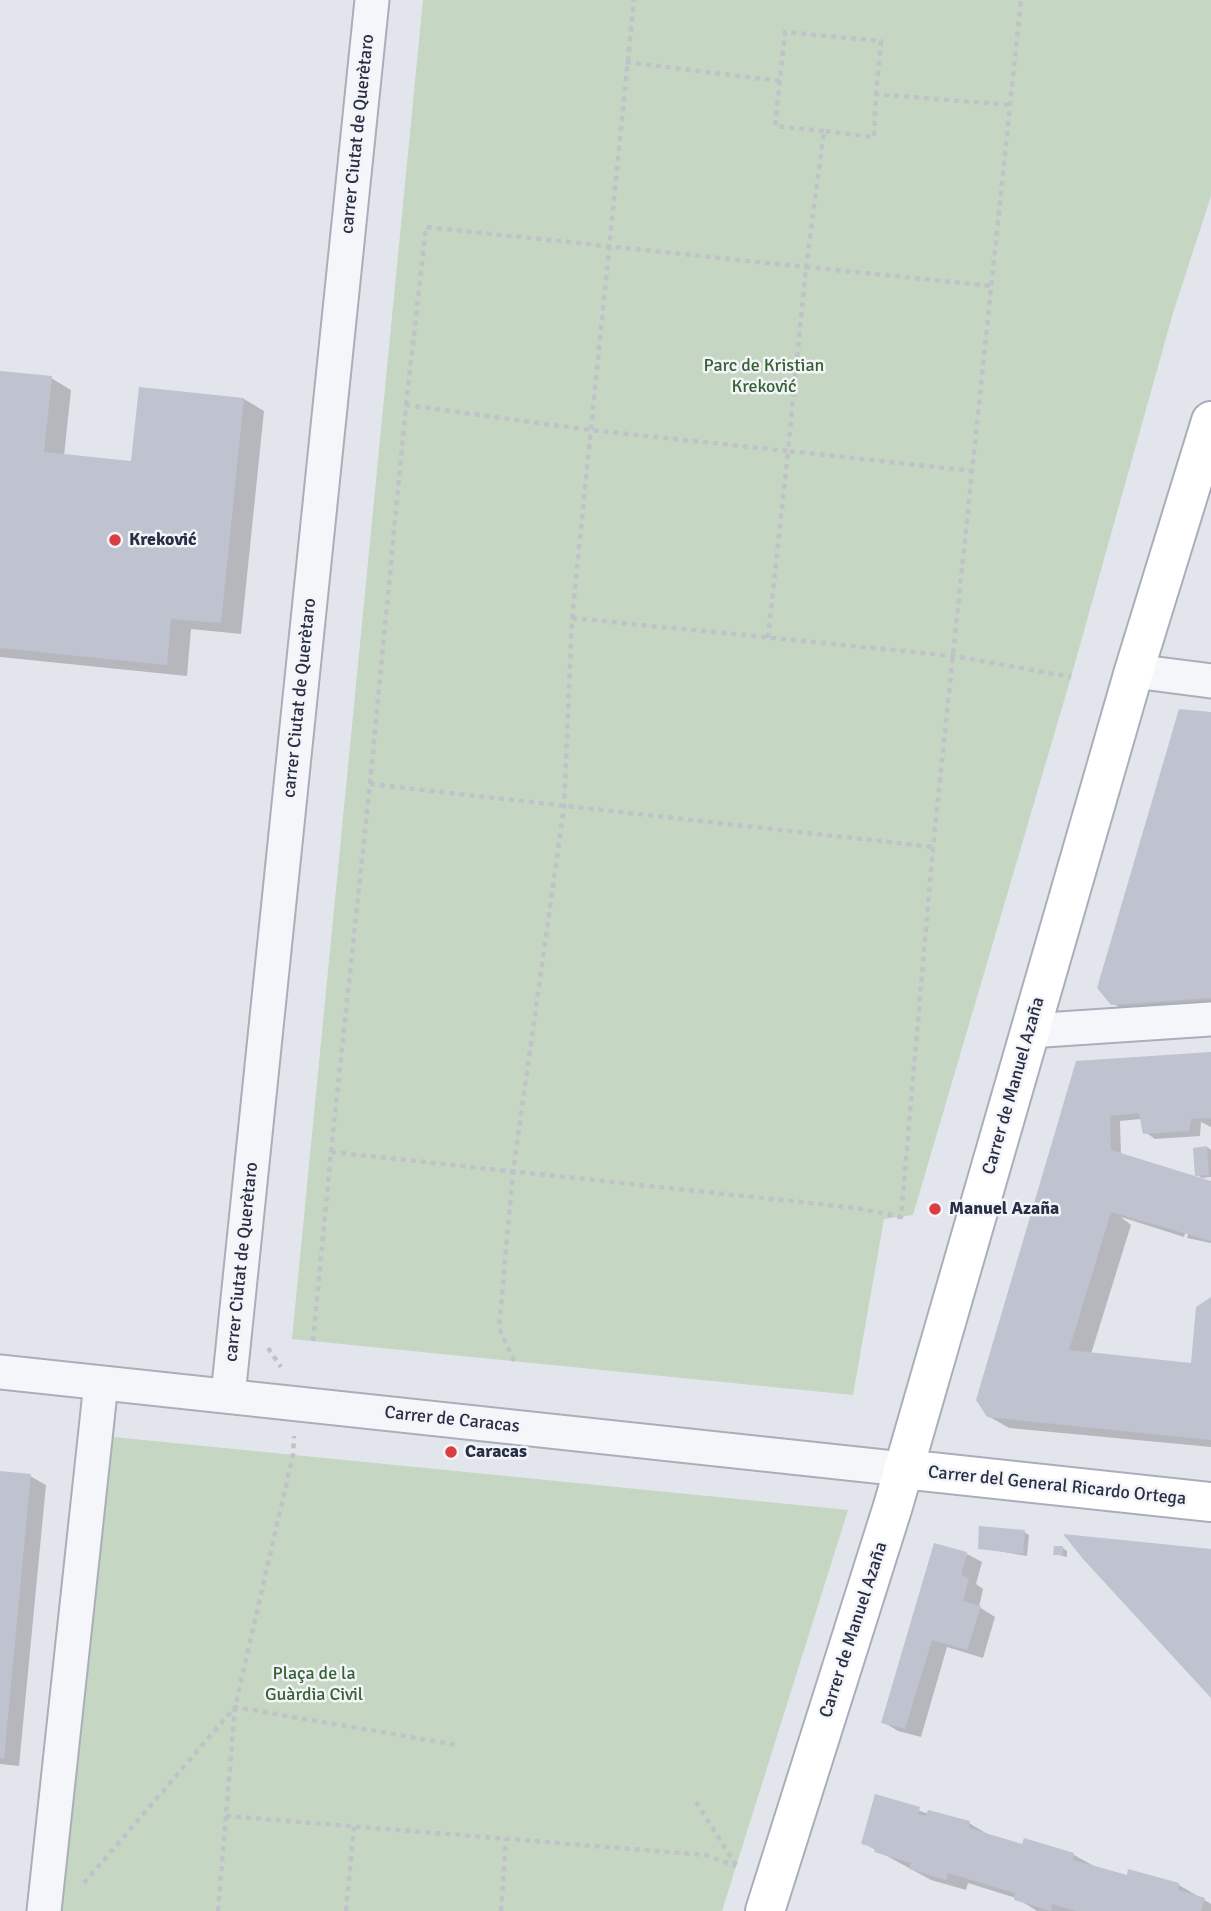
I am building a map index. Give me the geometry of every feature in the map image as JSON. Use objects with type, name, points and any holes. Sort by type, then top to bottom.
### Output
[{"type":"street","name":"carrer Ciutat de Querètaro","points":[[228,1396],[372,0]]},
{"type":"street","name":"Carrer de Manuel Azaña","points":[[765,1911],[903,1469],[1134,671],[1211,421]]},
{"type":"street","points":[[1134,671],[1211,681]]},
{"type":"street","points":[[1029,1031],[1211,1019]]},
{"type":"street","name":"Carrer de Caracas","points":[[0,1372],[903,1469]]},
{"type":"street","points":[[44,1911],[101,1383]]},
{"type":"street","name":"Carrer del General Ricardo Ortega","points":[[903,1469],[1211,1502]]},
{"type":"path","points":[[514,1361],[499,1328],[513,1172],[564,807],[572,618],[634,0]]},
{"type":"path","points":[[331,1152],[856,1208],[901,1217],[933,847],[1021,0]]},
{"type":"path","points":[[785,32],[881,41],[876,94],[874,137],[775,126],[785,32]]},
{"type":"path","points":[[626,62],[780,81]]},
{"type":"path","points":[[876,94],[1010,106]]},
{"type":"path","points":[[768,638],[824,131]]},
{"type":"path","points":[[313,1341],[426,227],[992,286]]},
{"type":"path","points":[[406,405],[590,430],[973,471]]},
{"type":"path","points":[[572,618],[954,656],[1071,677]]},
{"type":"path","points":[[370,784],[933,847]]},
{"type":"path","points":[[264,1341],[282,1368]]},
{"type":"path","points":[[218,1911],[235,1707],[292,1455],[297,1404]]},
{"type":"path","points":[[235,1707],[457,1745]]},
{"type":"path","points":[[78,1890],[235,1707]]},
{"type":"path","points":[[226,1816],[706,1855],[736,1866],[696,1802]]},
{"type":"path","points":[[346,1911],[354,1827]]},
{"type":"path","points":[[500,1911],[506,1839]]},
{"type":"green space","name":"Parc de Kristian Kreković","points":[[423,0],[1211,0],[1211,196],[1173,313],[1071,677],[913,1215],[884,1219],[853,1395],[292,1339]]},
{"type":"green space","name":"Plaça de la Guàrdia Civil","points":[[113,1437],[848,1510],[722,1911],[60,1911]]},
{"type":"building","name":"Kreković","points":[[0,371],[52,376],[44,452],[131,461],[139,387],[244,398],[221,623],[171,619],[167,665],[0,648]]},
{"type":"building","points":[[1179,709],[1211,712],[1211,998],[1111,1005],[1097,988]]},
{"type":"building","points":[[1211,1052],[1211,1118],[1191,1119],[1189,1131],[1143,1134],[1139,1113],[1110,1116],[1111,1150],[1211,1181],[1211,1241],[1111,1212],[1069,1350],[1191,1363],[1196,1307],[1211,1297],[1211,1440],[987,1417],[976,1400],[1076,1061]]},
{"type":"building","points":[[1207,1146],[1209,1175],[1195,1176],[1193,1148]]},
{"type":"building","points":[[0,1471],[31,1474],[4,1758],[0,1758]]},
{"type":"building","points":[[979,1526],[1025,1530],[1023,1554],[978,1549]]},
{"type":"building","points":[[1063,1534],[1211,1549],[1211,1698],[1083,1559]]},
{"type":"building","points":[[934,1543],[967,1552],[961,1575],[969,1578],[963,1601],[981,1606],[967,1650],[932,1640],[905,1729],[881,1723]]},
{"type":"building","points":[[1054,1546],[1063,1546],[1063,1555],[1053,1555]]},
{"type":"building","points":[[875,1794],[920,1807],[918,1814],[926,1816],[928,1810],[970,1821],[969,1828],[1022,1844],[1024,1838],[1074,1853],[1073,1860],[1127,1875],[1128,1869],[1179,1883],[1178,1890],[1205,1898],[1201,1911],[1076,1911],[1052,1904],[1051,1911],[1014,1900],[1015,1893],[948,1873],[946,1880],[909,1869],[911,1863],[874,1852],[876,1848],[861,1844]]},
{"type":"place","name":"Kreković","points":[[115,540]]},
{"type":"place","name":"Manuel Azaña","points":[[935,1209]]},
{"type":"place","name":"Caracas","points":[[451,1452]]}]
